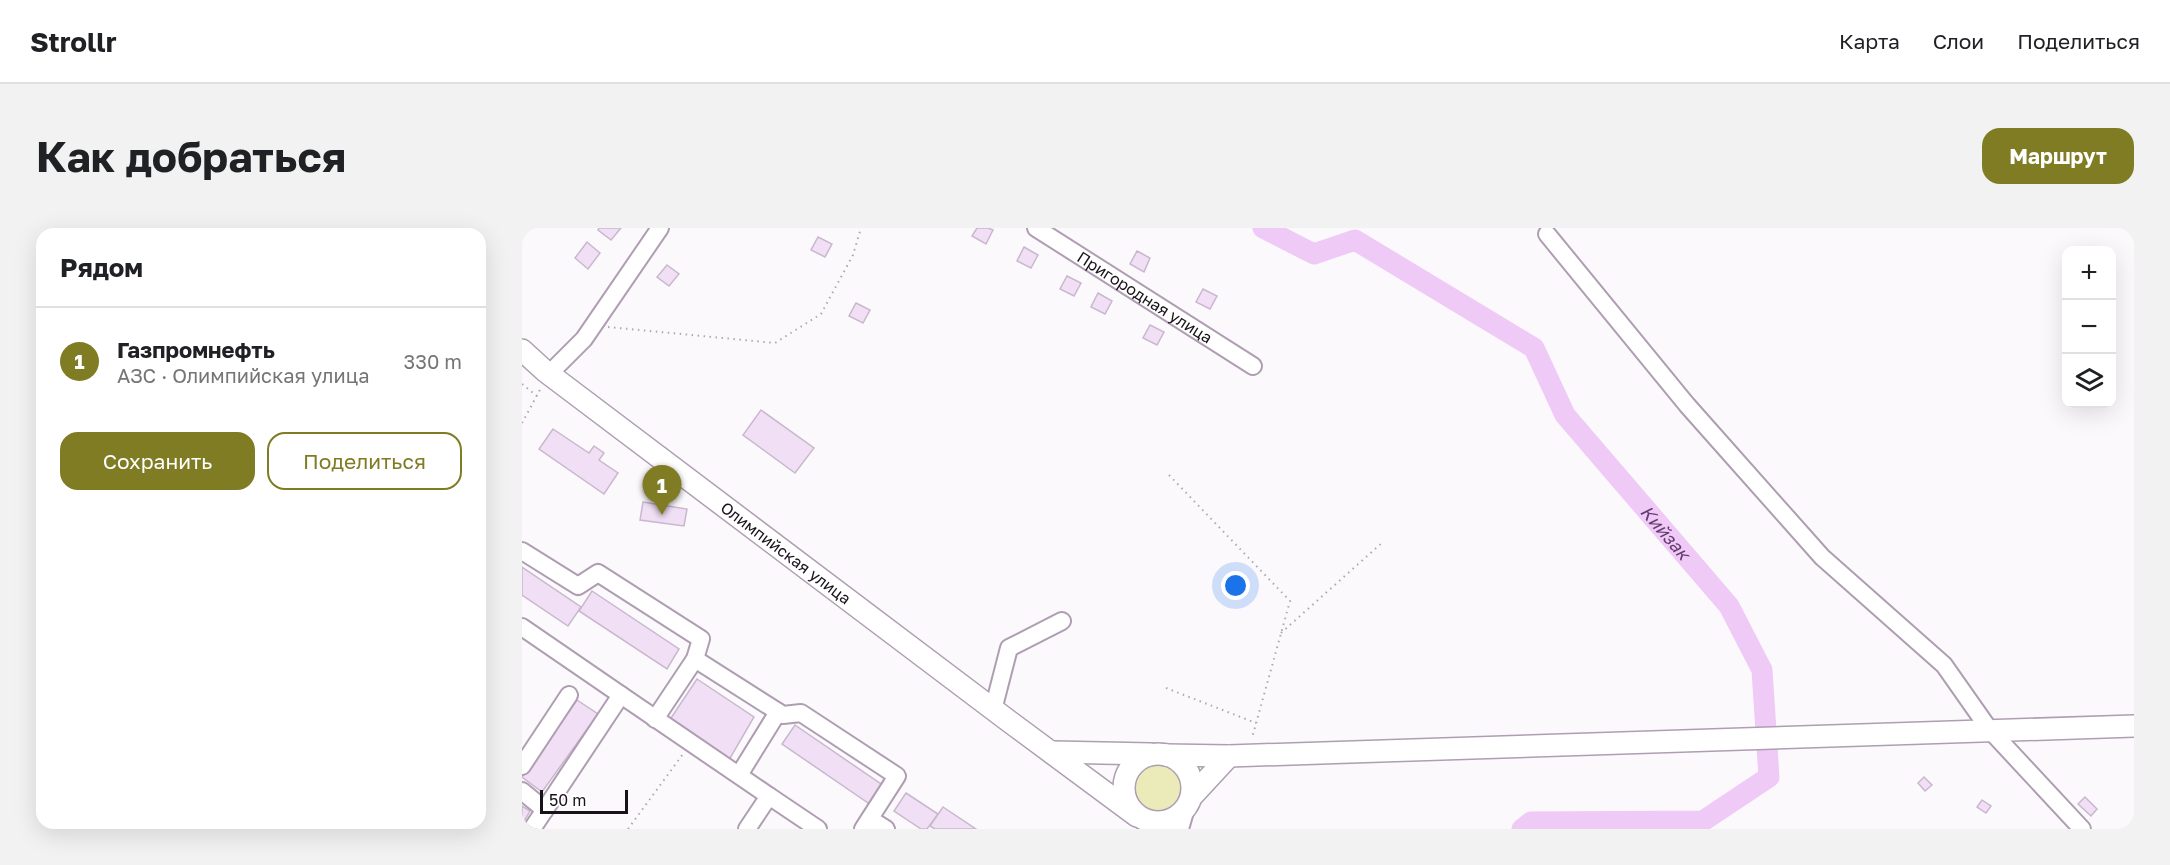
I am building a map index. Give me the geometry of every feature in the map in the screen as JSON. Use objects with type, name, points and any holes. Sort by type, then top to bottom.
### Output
[{"type":"main road","name":"Олимпийская улица","points":[[522,350],[549,374],[993,710],[1148,822]]},
{"type":"main road","points":[[1053,752],[1238,756],[1989,729],[2134,726]]},
{"type":"main road","points":[[1189,802],[1192,783],[1188,770],[1178,760],[1160,754],[1140,758],[1130,767],[1124,780],[1124,793],[1128,806],[1148,822],[1163,822],[1176,817],[1238,756]]},
{"type":"street","points":[[549,374],[584,339],[660,228]]},
{"type":"street","name":"Пригородная улица","points":[[1036,228],[1253,366]]},
{"type":"street","points":[[1547,234],[1688,405],[1822,557],[1944,665],[1989,729],[2082,829]]},
{"type":"street","points":[[522,551],[578,586],[598,573],[701,639],[695,659],[655,719]]},
{"type":"street","points":[[993,710],[1009,648],[1062,621]]},
{"type":"street","points":[[522,627],[818,829]]},
{"type":"street","points":[[695,659],[783,716],[801,713],[897,776],[867,824],[886,829]]},
{"type":"street","points":[[522,766],[569,695]]},
{"type":"street","points":[[532,829],[621,695]]},
{"type":"street","points":[[739,775],[778,712]]},
{"type":"street","points":[[522,791],[545,810]]},
{"type":"street","points":[[747,829],[769,796]]},
{"type":"street","points":[[1180,829],[1189,802]]},
{"type":"path","points":[[593,325],[775,343],[821,314],[853,255],[861,228]]},
{"type":"path","points":[[522,423],[549,374]]},
{"type":"path","points":[[522,384],[537,396]]},
{"type":"path","points":[[1169,475],[1290,601],[1256,723],[1238,756]]},
{"type":"path","points":[[1281,633],[1383,542]]},
{"type":"path","points":[[1166,688],[1256,723]]},
{"type":"path","points":[[628,829],[690,743]]},
{"type":"green space","points":[[1151,763],[1161,763],[1174,770],[1181,783],[1181,793],[1174,806],[1161,813],[1151,813],[1142,809],[1135,802],[1131,793],[1131,783],[1135,774],[1142,767]]},
{"type":"building","points":[[599,228],[621,228],[611,240],[598,230]]},
{"type":"building","points":[[977,228],[993,230],[986,244],[972,236]]},
{"type":"building","points":[[818,237],[832,244],[825,257],[811,250]]},
{"type":"building","points":[[587,242],[600,253],[588,269],[575,258]]},
{"type":"building","points":[[1024,247],[1038,255],[1031,268],[1017,261]]},
{"type":"building","points":[[1137,251],[1150,258],[1144,272],[1130,264]]},
{"type":"building","points":[[667,265],[679,274],[669,286],[657,277]]},
{"type":"building","points":[[1067,276],[1081,283],[1074,296],[1060,289]]},
{"type":"building","points":[[1203,289],[1217,296],[1210,309],[1196,302]]},
{"type":"building","points":[[1098,293],[1112,301],[1105,314],[1091,307]]},
{"type":"building","points":[[856,303],[870,310],[863,323],[849,316]]},
{"type":"building","points":[[1150,325],[1164,332],[1157,345],[1143,338]]},
{"type":"building","points":[[761,410],[814,448],[795,473],[743,435]]},
{"type":"building","points":[[553,429],[589,453],[594,446],[604,453],[599,460],[618,473],[604,494],[539,449]]},
{"type":"building","points":[[643,502],[687,509],[684,526],[640,520]]},
{"type":"building","points":[[522,567],[581,607],[568,626],[522,595]]},
{"type":"building","points":[[592,591],[679,649],[667,669],[579,611]]},
{"type":"building","points":[[697,679],[754,717],[729,760],[669,721]]},
{"type":"building","points":[[577,700],[598,714],[542,792],[522,777]]},
{"type":"building","points":[[795,725],[884,786],[871,805],[782,744]]},
{"type":"building","points":[[1924,777],[1932,785],[1925,791],[1918,783]]},
{"type":"building","points":[[906,793],[938,814],[927,829],[921,829],[894,811]]},
{"type":"building","points":[[2085,797],[2097,809],[2091,816],[2078,804]]},
{"type":"building","points":[[1982,800],[1991,806],[1986,813],[1977,807]]},
{"type":"building","points":[[522,806],[530,811],[522,825]]},
{"type":"building","points":[[943,807],[976,829],[935,829],[930,826]]},
{"type":"waterway","name":"Кийзак","points":[[1263,228],[1314,254],[1355,240],[1534,348],[1565,415],[1729,606],[1762,670],[1769,777],[1703,821],[1531,822],[1522,829]]},
{"type":"place","name":"Газпромнефть","points":[[662,515]]}]
